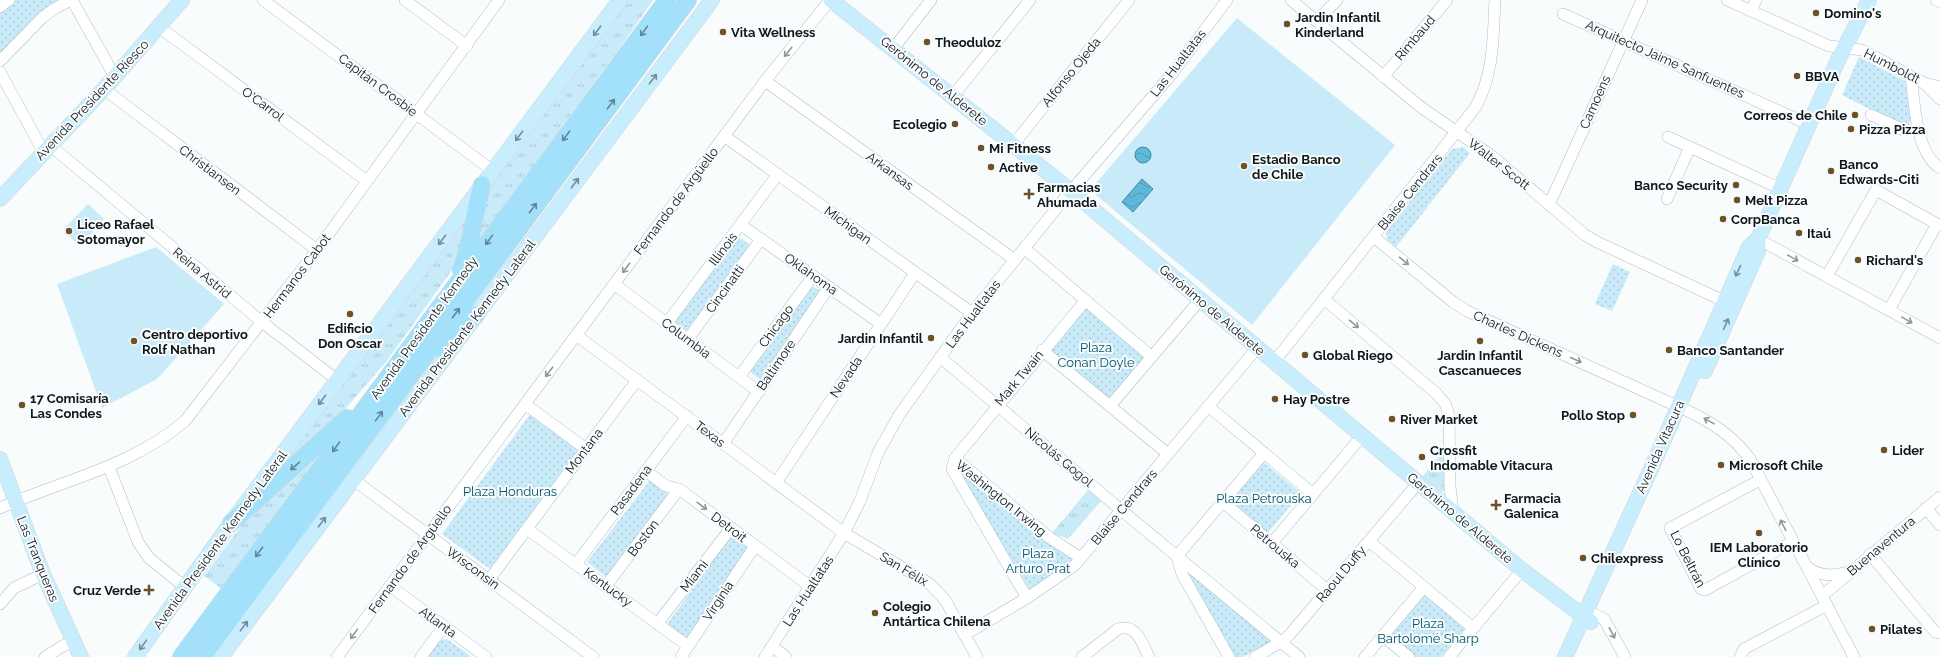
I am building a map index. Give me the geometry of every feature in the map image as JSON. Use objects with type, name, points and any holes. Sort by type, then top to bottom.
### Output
[{"type":"highway","name":"Avenida Presidente Kennedy","points":[[181,657],[667,0]]},
{"type":"highway","name":"Avenida Presidente Kennedy","points":[[202,657],[688,0]]},
{"type":"highway","points":[[446,298],[459,273],[468,250],[477,202],[482,185]]},
{"type":"highway","points":[[407,378],[438,347],[476,315]]},
{"type":"highway","points":[[231,523],[330,436],[384,382]]},
{"type":"highway","points":[[206,657],[222,630]]},
{"type":"main road","name":"Avenida Presidente Riesco","points":[[0,199],[48,150],[115,77],[182,0]]},
{"type":"main road","name":"Avenida Presidente Kennedy Lateral","points":[[135,657],[231,523],[620,0]]},
{"type":"main road","name":"Avenida Presidente Kennedy Lateral","points":[[221,657],[712,0]]},
{"type":"main road","name":"Gerónimo de Alderete","points":[[831,0],[953,96],[1071,192],[1522,570],[1590,618]]},
{"type":"main road","name":"Avenida Vitacura","points":[[1683,408],[1724,301],[1749,247],[1758,239],[1782,189],[1844,48],[1869,0]]},
{"type":"main road","name":"Avenida Vitacura","points":[[1575,657],[1590,618],[1683,408],[1758,251],[1758,239]]},
{"type":"main road","name":"Las Tranqueras","points":[[0,459],[43,574],[82,657]]},
{"type":"main road","name":"Avenida Vitacura","points":[[1565,657],[1590,618]]},
{"type":"street","points":[[0,7],[9,0]]},
{"type":"street","points":[[0,61],[42,18],[54,9],[71,0],[115,77]]},
{"type":"street","name":"Capitán Crosbie","points":[[263,0],[493,171]]},
{"type":"street","points":[[406,0],[467,46]]},
{"type":"street","name":"Hermanos Cabot","points":[[0,508],[132,457],[157,443],[185,421],[317,250],[467,46],[498,0]]},
{"type":"street","name":"Fernando de Argüello","points":[[337,657],[765,81],[831,0]]},
{"type":"street","points":[[892,48],[931,0]]},
{"type":"street","points":[[953,96],[1030,0]]},
{"type":"street","name":"Alfonso Ojeda","points":[[1013,145],[1129,0]]},
{"type":"street","name":"Las Hualtatas","points":[[770,653],[844,533],[860,501],[885,439],[940,357],[972,313],[1024,248],[1171,75],[1227,0]]},
{"type":"street","name":"Walter Scott","points":[[1291,0],[1422,108],[1492,156],[1579,231],[1597,242],[1724,301]]},
{"type":"street","points":[[1317,21],[1337,0]]},
{"type":"street","name":"Rimbaud","points":[[1383,77],[1447,0]]},
{"type":"street","name":"Blaise Cendrars","points":[[1274,362],[1458,132],[1480,98],[1488,77],[1496,0]]},
{"type":"street","name":"Camoens","points":[[1549,205],[1642,0]]},
{"type":"street","name":"Humboldt","points":[[1727,0],[1829,46],[1862,50],[1911,77],[1924,83],[1940,87]]},
{"type":"street","points":[[1751,12],[1756,0]]},
{"type":"street","points":[[1936,0],[1940,2]]},
{"type":"street","name":"Arquitecto Jaime Sanfuentes","points":[[1563,14],[1810,124]]},
{"type":"street","name":"O'Carrol","points":[[159,27],[367,181]]},
{"type":"street","points":[[0,72],[48,150]]},
{"type":"street","points":[[1911,77],[1918,130],[1931,158],[1940,168]]},
{"type":"street","name":"Arkansas","points":[[765,81],[1015,260]]},
{"type":"street","points":[[1914,96],[1918,88],[1924,83],[1940,99]]},
{"type":"street","name":"Christiansen","points":[[104,89],[317,250]]},
{"type":"street","points":[[1871,115],[1904,130],[1918,130]]},
{"type":"street","name":"Michigan","points":[[724,136],[972,313]]},
{"type":"street","points":[[1668,137],[1782,189]]},
{"type":"street","points":[[1667,199],[1690,147]]},
{"type":"street","name":"Reina Astrid","points":[[48,150],[262,322],[337,380]]},
{"type":"street","name":"Illinois","points":[[667,324],[778,174]]},
{"type":"street","points":[[1827,276],[1876,190],[1937,224],[1889,310]]},
{"type":"street","name":"Oklahoma","points":[[741,225],[881,324]]},
{"type":"street","name":"Charles Dickens","points":[[1374,237],[1453,302],[1467,311],[1683,408]]},
{"type":"street","name":"Cincinatti","points":[[688,339],[761,239]]},
{"type":"street","points":[[1758,239],[1940,338]]},
{"type":"street","points":[[1024,248],[1152,357]]},
{"type":"street","name":"Nevada","points":[[776,483],[916,273]]},
{"type":"street","name":"Chicago","points":[[739,377],[813,276]]},
{"type":"street","name":"Columbia","points":[[614,284],[759,392]]},
{"type":"street","name":"Baltimore","points":[[723,444],[829,287]]},
{"type":"street","points":[[1324,299],[1444,401],[1450,416],[1450,487],[1453,512]]},
{"type":"street","name":"Mark Twain","points":[[955,458],[997,404],[1085,300]]},
{"type":"street","points":[[1110,406],[1200,300]]},
{"type":"street","name":"Texas","points":[[576,335],[844,533]]},
{"type":"street","name":"Blaise Cendrars","points":[[964,635],[1027,598],[1075,565],[1257,348]]},
{"type":"street","points":[[1042,350],[1168,454]]},
{"type":"street","name":"Nicolás Gogol","points":[[940,357],[1121,510],[1299,657]]},
{"type":"street","name":"Montana","points":[[489,580],[637,380]]},
{"type":"street","points":[[525,404],[586,449]]},
{"type":"street","points":[[1208,406],[1313,494]]},
{"type":"street","points":[[1683,408],[1720,428],[1736,442],[1750,459],[1792,542],[1854,657]]},
{"type":"street","name":"Pasadena","points":[[576,564],[687,416]]},
{"type":"street","points":[[1272,543],[1362,436]]},
{"type":"street","points":[[1229,657],[1182,574],[1177,556],[1264,453]]},
{"type":"street","name":"Washington Irwing","points":[[1027,598],[952,469],[955,458],[1050,538],[1081,558]]},
{"type":"street","points":[[109,467],[138,542],[149,558],[185,587]]},
{"type":"street","name":"Detroit","points":[[646,471],[666,486],[679,489],[811,587]]},
{"type":"street","name":"Wisconsin","points":[[354,480],[593,657]]},
{"type":"street","name":"Lo Beltrán","points":[[1760,480],[1670,528],[1701,589],[1705,590],[1792,542]]},
{"type":"street","name":"Raoul Duffy","points":[[1255,657],[1281,642],[1291,633],[1418,483]]},
{"type":"street","points":[[1441,502],[1446,496],[1450,487]]},
{"type":"street","name":"Boston","points":[[606,586],[679,489]]},
{"type":"street","name":"Buenaventura","points":[[1824,600],[1849,572],[1940,497]]},
{"type":"street","name":"Petrouska","points":[[1223,502],[1327,590]]},
{"type":"street","points":[[1926,508],[1940,526]]},
{"type":"street","name":"Miami","points":[[657,624],[731,528]]},
{"type":"street","name":"Kentucky","points":[[527,529],[688,646]]},
{"type":"street","name":"San Félix","points":[[844,533],[930,584],[945,600],[976,657]]},
{"type":"street","points":[[1369,541],[1473,628]]},
{"type":"street","name":"Virginia","points":[[681,657],[755,546]]},
{"type":"street","points":[[1870,554],[1935,632],[1940,633]]},
{"type":"street","points":[[1806,566],[1820,575],[1835,575],[1849,572]]},
{"type":"street","points":[[1449,657],[1522,570]]},
{"type":"street","points":[[0,604],[14,588],[43,574]]},
{"type":"street","name":"Atlanta","points":[[390,586],[482,656]]},
{"type":"street","points":[[1365,657],[1424,587]]},
{"type":"street","points":[[1740,657],[1744,649],[1824,600]]},
{"type":"street","points":[[1590,618],[1600,616],[1606,623],[1625,657]]},
{"type":"street","points":[[421,657],[444,626]]},
{"type":"street","points":[[1082,657],[1118,629],[1125,627],[1136,633],[1149,657]]},
{"type":"street","points":[[1383,636],[1409,657]]},
{"type":"street","points":[[45,657],[73,640]]},
{"type":"street","name":"Nicolás Gogol","points":[[1281,642],[1288,657]]},
{"type":"street","points":[[770,653],[786,657]]},
{"type":"green space","points":[[12,0],[61,0],[34,17],[0,55],[0,9]]},
{"type":"green space","points":[[626,0],[653,0],[617,52],[472,249],[488,186]]},
{"type":"green space","name":"Estadio Banco de Chile","points":[[1237,18],[1395,145],[1252,325],[1096,195],[1092,188]]},
{"type":"green space","points":[[1859,57],[1905,81],[1911,120],[1908,125],[1903,126],[1842,95]]},
{"type":"green space","points":[[1463,147],[1470,153],[1396,247],[1387,239],[1386,232],[1452,149]]},
{"type":"green space","points":[[88,204],[104,219],[79,246],[63,230]]},
{"type":"green space","points":[[473,204],[460,252],[452,270],[386,362],[333,423],[270,481]]},
{"type":"green space","points":[[736,235],[753,247],[689,334],[672,320]]},
{"type":"green space","name":"Centro deportivo Rolf Nathan","points":[[156,247],[224,304],[157,379],[102,408],[57,284]]},
{"type":"green space","points":[[1613,264],[1630,272],[1612,311],[1595,304]]},
{"type":"green space","points":[[809,284],[824,293],[764,382],[747,370]]},
{"type":"green space","name":"Plaza Conan Doyle","points":[[1083,306],[1145,358],[1109,402],[1046,350]]},
{"type":"green space","name":"Plaza Honduras","points":[[531,413],[579,448],[490,569],[442,534]]},
{"type":"green space","points":[[1445,449],[1445,488],[1443,492],[1422,477]]},
{"type":"green space","points":[[325,451],[222,589],[204,576],[253,510],[282,482]]},
{"type":"green space","name":"Plaza Petrouska","points":[[1262,461],[1301,493],[1266,535],[1227,503]]},
{"type":"green space","name":"Plaza Arturo Prat","points":[[963,468],[1078,556],[1031,592],[957,473]]},
{"type":"green space","points":[[650,480],[669,495],[606,577],[587,562]]},
{"type":"green space","points":[[1088,490],[1101,501],[1068,539],[1052,533]]},
{"type":"green space","points":[[731,536],[750,549],[685,641],[665,627]]},
{"type":"green space","points":[[1182,565],[1271,641],[1243,657],[1234,657]]},
{"type":"green space","name":"Plaza Bartolomé Sharp","points":[[1424,594],[1465,628],[1441,657],[1415,657],[1389,635]]},
{"type":"green space","points":[[447,639],[470,657],[424,657],[438,640]]},
{"type":"water","points":[[1143,147],[1150,152],[1151,155],[1146,162],[1143,163],[1136,158],[1135,155],[1140,148]]},
{"type":"water","points":[[1142,179],[1153,189],[1133,212],[1122,202]]},
{"type":"place","name":"Domino's","points":[[1816,13]]},
{"type":"place","name":"Jardin Infantil Kinderland","points":[[1287,24]]},
{"type":"place","name":"Vita Wellness","points":[[723,32]]},
{"type":"place","name":"Theoduloz","points":[[927,42]]},
{"type":"place","name":"BBVA","points":[[1797,76]]},
{"type":"place","name":"Correos de Chile","points":[[1855,115]]},
{"type":"place","name":"Ecolegio","points":[[955,124]]},
{"type":"place","name":"Pizza Pizza","points":[[1851,129]]},
{"type":"place","name":"Mi Fitness","points":[[981,148]]},
{"type":"place","name":"Estadio Banco de Chile","points":[[1244,166]]},
{"type":"place","name":"Active","points":[[991,167]]},
{"type":"place","name":"Banco Edwards-Citi","points":[[1831,171]]},
{"type":"place","name":"Banco Security","points":[[1736,185]]},
{"type":"place","name":"Farmacias Ahumada","points":[[1029,194]]},
{"type":"place","name":"Melt Pizza","points":[[1737,200]]},
{"type":"place","name":"CorpBanca","points":[[1723,219]]},
{"type":"place","name":"Liceo Rafael Sotomayor","points":[[69,231]]},
{"type":"place","name":"Itaú","points":[[1799,233]]},
{"type":"place","name":"Richard's","points":[[1858,260]]},
{"type":"place","name":"Edificio Don Oscar","points":[[350,314]]},
{"type":"place","name":"Jardin Infantil","points":[[931,338]]},
{"type":"place","name":"Centro deportivo Rolf Nathan","points":[[134,341]]},
{"type":"place","name":"Jardin Infantil Cascanueces","points":[[1480,341]]},
{"type":"place","name":"Banco Santander","points":[[1669,350]]},
{"type":"place","name":"Global Riego","points":[[1305,355]]},
{"type":"place","name":"Hay Postre","points":[[1275,399]]},
{"type":"place","name":"17 Comisaría Las Condes","points":[[22,405]]},
{"type":"place","name":"Pollo Stop","points":[[1633,415]]},
{"type":"place","name":"River Market","points":[[1392,419]]},
{"type":"place","name":"Lider","points":[[1884,450]]},
{"type":"place","name":"Crossfit Indomable Vitacura","points":[[1422,457]]},
{"type":"place","name":"Microsoft Chile","points":[[1721,465]]},
{"type":"place","name":"Farmacia Galenica","points":[[1496,505]]},
{"type":"place","name":"IEM Laboratorio Clínico","points":[[1759,533]]},
{"type":"place","name":"Chilexpress","points":[[1583,558]]},
{"type":"place","name":"Cruz Verde","points":[[149,590]]},
{"type":"place","name":"Colegio Antártica Chilena","points":[[875,613]]},
{"type":"place","name":"Pilates","points":[[1872,629]]}]
